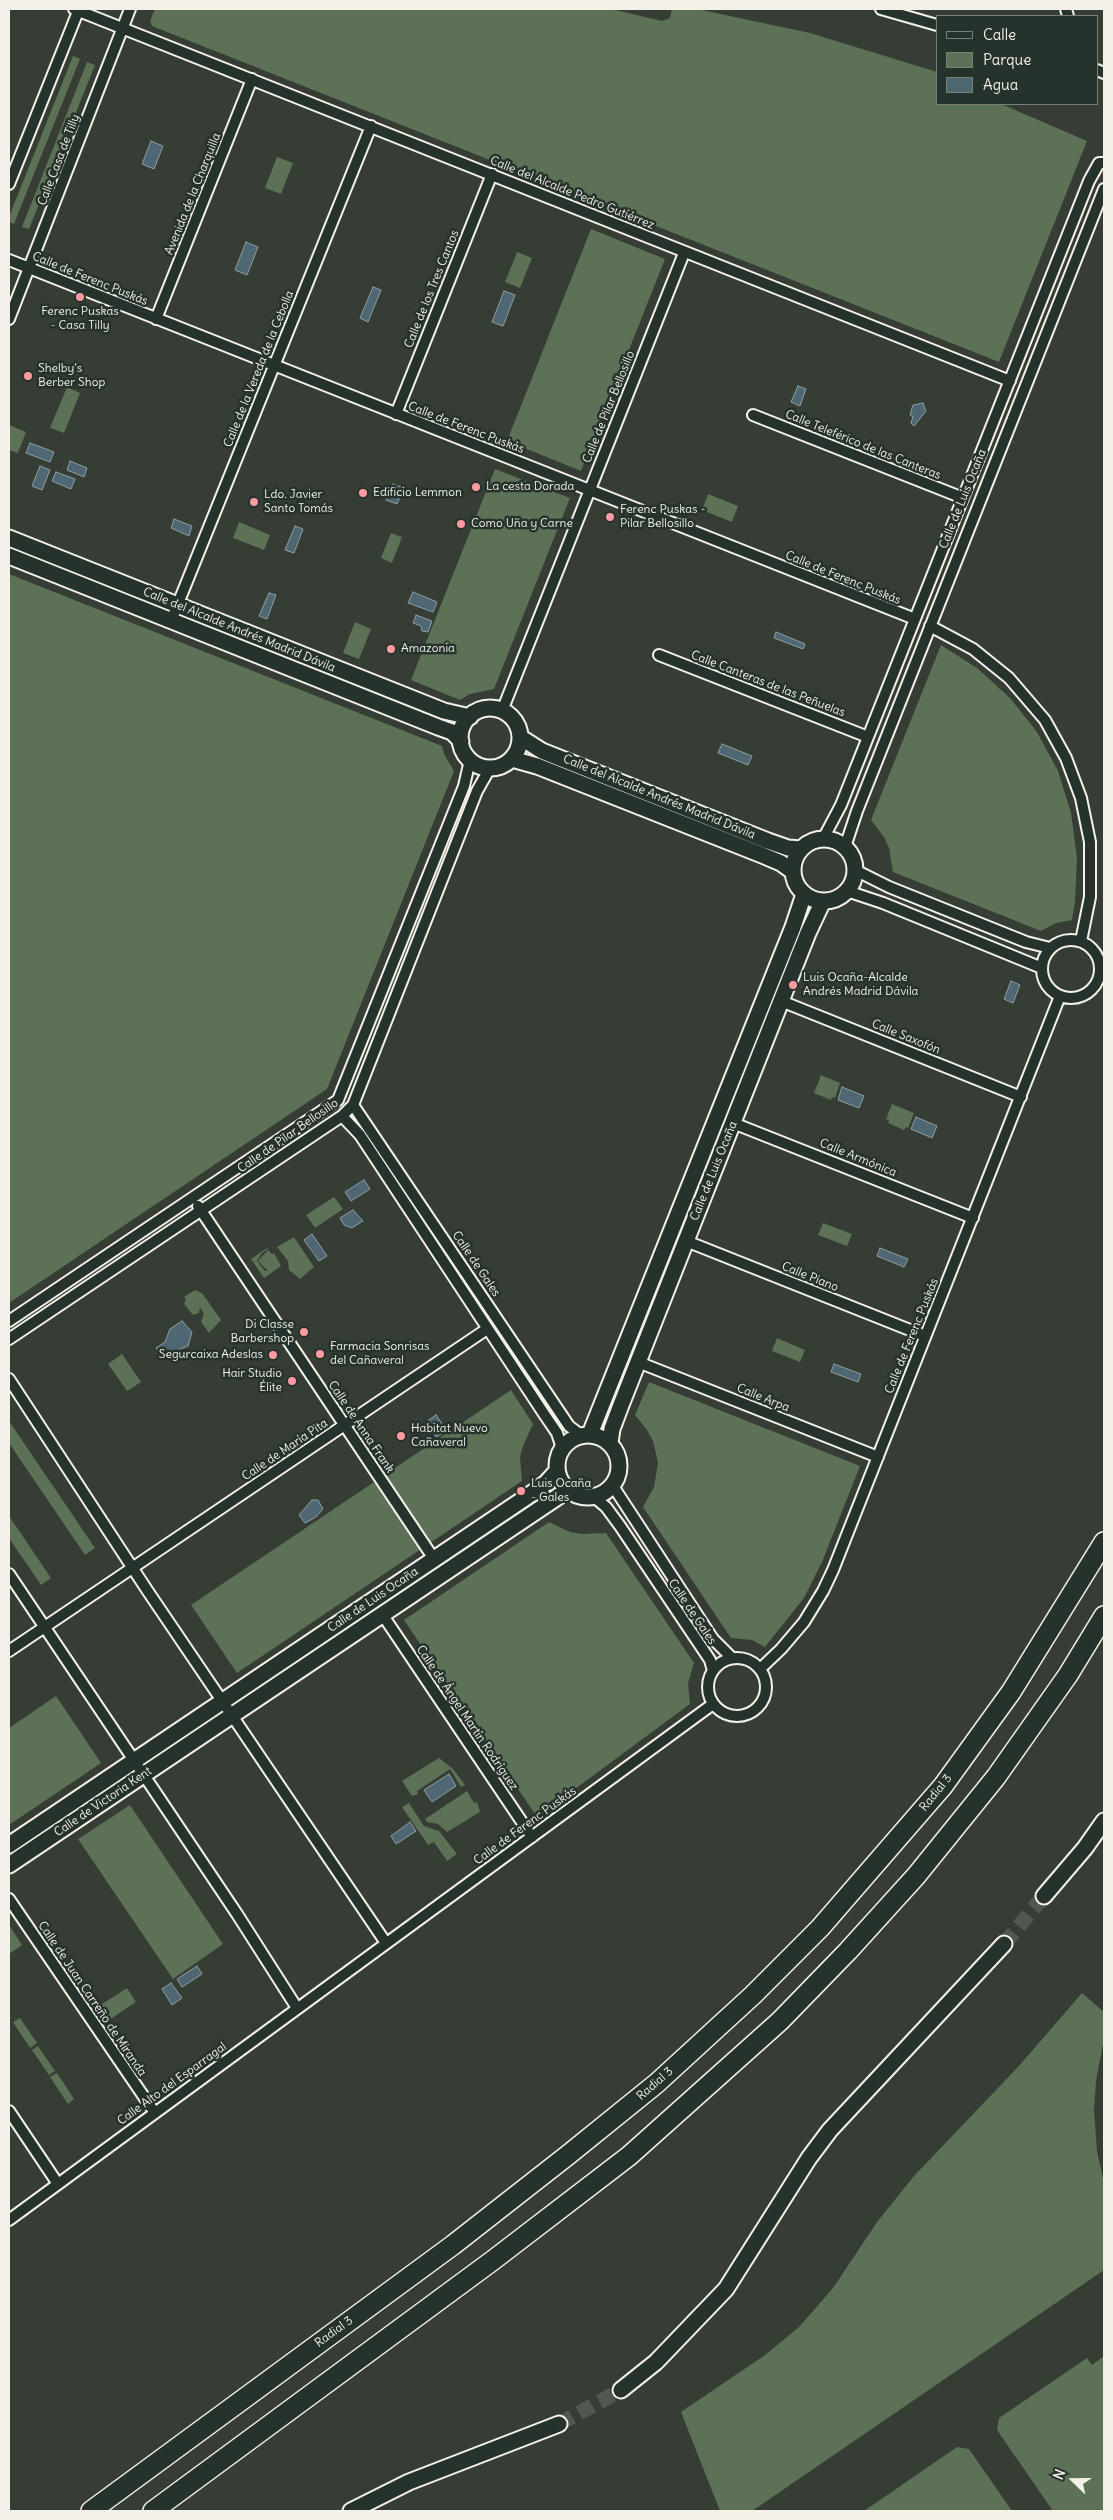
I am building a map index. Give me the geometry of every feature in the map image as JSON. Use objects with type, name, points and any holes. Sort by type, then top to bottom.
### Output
[{"type":"highway","name":"Radial 3","points":[[91,2511],[438,2256],[560,2161],[657,2083],[753,1995],[820,1928],[943,1786],[1012,1692],[1104,1542]]},
{"type":"highway","points":[[153,2511],[492,2261],[629,2156],[780,2021],[848,1951],[916,1876],[996,1777],[1068,1675],[1104,1616]]},
{"type":"main road","name":"Calle del Alcalde Andrés Madrid Dávila","points":[[9,538],[444,712],[470,716]]},
{"type":"main road","name":"Calle del Alcalde Andrés Madrid Dávila","points":[[9,556],[445,729],[461,741]]},
{"type":"main road","points":[[489,709],[502,711],[513,719],[520,737],[516,753],[512,759],[498,767],[483,768],[470,760],[462,748],[462,732],[470,716],[489,709]]},
{"type":"main road","name":"Calle del Alcalde Andrés Madrid Dávila","points":[[520,737],[542,751],[768,841],[788,848],[800,849]]},
{"type":"main road","name":"Calle del Alcalde Andrés Madrid Dávila","points":[[512,759],[537,766],[744,848],[781,863],[792,871]]},
{"type":"main road","points":[[824,839],[831,840],[845,847],[852,858],[855,870],[851,885],[847,891],[836,899],[824,901],[804,894],[796,884],[792,871],[796,855],[800,849],[811,841],[824,839]]},
{"type":"main road","name":"Calle de Luis Ocaña","points":[[586,1435],[786,944],[804,894]]},
{"type":"main road","name":"Calle de Luis Ocaña","points":[[610,1443],[612,1429],[638,1362],[808,933],[824,901]]},
{"type":"main road","points":[[586,1435],[610,1443],[615,1449],[620,1464],[617,1479],[612,1486],[601,1495],[594,1497],[580,1496],[568,1490],[559,1479],[557,1471],[557,1459],[567,1442],[586,1435]]},
{"type":"main road","name":"Calle de Luis Ocaña","points":[[187,1725],[546,1483],[557,1471]]},
{"type":"main road","name":"Calle de Luis Ocaña","points":[[196,1739],[568,1490]]},
{"type":"main road","name":"Calle de Victoria Kent","points":[[9,1845],[187,1725]]},
{"type":"main road","name":"Calle de Victoria Kent","points":[[9,1865],[196,1739]]},
{"type":"main road","points":[[1044,1896],[1085,1848],[1104,1820]]},
{"type":"main road","points":[[621,2390],[656,2362],[726,2289],[809,2158],[830,2130],[1004,1944]]},
{"type":"main road","points":[[351,2511],[409,2482],[559,2424]]},
{"type":"street","name":"Calle del Alcalde Pedro Gutiérrez","points":[[77,9],[1010,381]]},
{"type":"street","points":[[9,184],[77,9]]},
{"type":"street","name":"Calle Casa de Tilly","points":[[9,319],[124,29],[130,9]]},
{"type":"street","points":[[881,9],[936,25]]},
{"type":"street","name":"Avenida de la Charquilla","points":[[156,319],[252,79]]},
{"type":"street","name":"Calle de la Vereda de la Cebolla","points":[[171,621],[371,126]]},
{"type":"street","name":"Calle de Luis Ocaña","points":[[824,839],[831,828],[868,737],[1089,182],[1099,163],[1104,163]]},
{"type":"street","name":"Calle de los Tres Cantos","points":[[396,414],[492,174]]},
{"type":"street","name":"Calle de Luis Ocaña","points":[[845,847],[930,626],[1104,189]]},
{"type":"street","name":"Calle de Pilar Bellosillo","points":[[502,711],[684,252]]},
{"type":"street","name":"Calle de Ferenc Puskás","points":[[9,260],[915,620]]},
{"type":"street","name":"Calle Teleférico de las Canteras","points":[[753,415],[964,498]]},
{"type":"street","points":[[930,626],[973,649],[1009,678],[1045,720],[1066,758],[1081,798],[1090,842],[1090,897],[1080,940]]},
{"type":"street","name":"Calle Canteras de las Peñuelas","points":[[659,655],[868,737]]},
{"type":"street","name":"Calle de Pilar Bellosillo","points":[[9,1321],[338,1100],[464,786],[470,760]]},
{"type":"street","name":"Calle de Pilar Bellosillo","points":[[9,1339],[342,1116],[353,1105],[477,791],[490,768]]},
{"type":"street","points":[[855,870],[889,888],[1026,942],[1050,948]]},
{"type":"street","points":[[847,891],[883,903],[1042,968]]},
{"type":"street","points":[[1080,940],[1097,954],[1101,968],[1098,982],[1094,988],[1082,996],[1068,998],[1060,996],[1046,985],[1042,968],[1046,954],[1050,948],[1061,941],[1080,940]]},
{"type":"street","name":"Calle de Ferenc Puskás","points":[[760,1669],[781,1649],[804,1622],[824,1591],[1060,996]]},
{"type":"street","name":"Calle Saxofón","points":[[781,1001],[1021,1097]]},
{"type":"street","name":"Calle de Gales","points":[[353,1105],[569,1426],[586,1435]]},
{"type":"street","name":"Calle de Gales","points":[[342,1116],[360,1135],[557,1433],[562,1448]]},
{"type":"street","name":"Calle Armónica","points":[[733,1123],[973,1218]]},
{"type":"street","name":"Calle de Anna Frank","points":[[192,1198],[434,1559]]},
{"type":"street","name":"Calle Piano","points":[[686,1241],[925,1336]]},
{"type":"street","name":"Calle de María Pita","points":[[9,1651],[132,1566],[487,1329]]},
{"type":"street","name":"Calle Arpa","points":[[638,1362],[878,1457]]},
{"type":"street","points":[[9,1379],[132,1566],[386,1943]]},
{"type":"street","name":"Calle de Gales","points":[[612,1486],[714,1639],[732,1658]]},
{"type":"street","name":"Calle de Gales","points":[[594,1497],[606,1507],[620,1526],[710,1660],[713,1671]]},
{"type":"street","points":[[9,1574],[297,2008]]},
{"type":"street","name":"Calle de Ángel Martín Rodríguez","points":[[382,1614],[532,1837]]},
{"type":"street","points":[[732,1658],[747,1660],[760,1669],[766,1687],[764,1696],[754,1710],[745,1715],[728,1714],[713,1704],[708,1688],[713,1671],[725,1661],[732,1658]]},
{"type":"street","name":"Calle de Ferenc Puskás","points":[[351,1969],[713,1704]]},
{"type":"street","name":"Calle de Juan Carreño de Miranda","points":[[9,1899],[155,2113]]},
{"type":"street","name":"Calle Alto del Esparragal","points":[[9,2220],[351,1969]]},
{"type":"street","points":[[9,2111],[58,2184]]},
{"type":"green space","points":[[155,9],[611,9],[662,21],[670,18],[672,9],[697,9],[810,33],[936,72],[936,105],[1003,105],[1087,141],[999,362],[152,26],[150,21]]},
{"type":"green space","points":[[73,56],[80,59],[14,224],[9,222],[9,217]]},
{"type":"green space","points":[[87,62],[95,65],[29,229],[22,227]]},
{"type":"green space","points":[[277,157],[293,163],[281,194],[265,188]]},
{"type":"green space","points":[[591,229],[665,259],[581,471],[507,441]]},
{"type":"green space","points":[[517,252],[532,258],[520,288],[505,282]]},
{"type":"green space","points":[[67,387],[80,393],[64,433],[50,428]]},
{"type":"green space","points":[[9,425],[26,432],[18,453],[9,450]]},
{"type":"green space","points":[[495,469],[570,498],[494,689],[470,694],[460,700],[411,680]]},
{"type":"green space","points":[[708,494],[738,506],[732,522],[702,510]]},
{"type":"green space","points":[[239,522],[270,535],[264,550],[233,538]]},
{"type":"green space","points":[[391,533],[402,537],[392,563],[381,558]]},
{"type":"green space","points":[[9,574],[442,746],[444,754],[454,771],[327,1089],[9,1303]]},
{"type":"green space","points":[[355,622],[371,629],[359,659],[343,653]]},
{"type":"green space","points":[[941,645],[977,668],[1010,698],[1037,732],[1058,771],[1071,813],[1077,858],[1072,920],[1056,923],[1041,931],[893,872],[889,848],[884,837],[871,820]]},
{"type":"green space","points":[[821,1075],[840,1083],[835,1098],[832,1097],[831,1100],[814,1093]]},
{"type":"green space","points":[[892,1104],[914,1113],[908,1128],[906,1127],[904,1130],[888,1123],[889,1120],[886,1119]]},
{"type":"green space","points":[[334,1197],[343,1209],[315,1228],[306,1215]]},
{"type":"green space","points":[[823,1223],[852,1234],[847,1246],[818,1235]]},
{"type":"green space","points":[[294,1237],[314,1267],[300,1279],[289,1270],[288,1261],[277,1247]]},
{"type":"green space","points":[[267,1248],[257,1261],[265,1271],[268,1271],[258,1261],[268,1250],[272,1254],[274,1253],[281,1266],[264,1278],[251,1259]]},
{"type":"green space","points":[[195,1290],[202,1293],[221,1320],[209,1333],[201,1322],[204,1314],[200,1307],[199,1313],[193,1315],[184,1304],[186,1299],[184,1297]]},
{"type":"green space","points":[[777,1338],[805,1350],[800,1362],[772,1351]]},
{"type":"green space","points":[[122,1354],[141,1382],[127,1391],[108,1364]]},
{"type":"green space","points":[[649,1382],[860,1466],[822,1562],[804,1598],[765,1647],[752,1640],[731,1638],[643,1507],[654,1487],[658,1463],[653,1441],[635,1415]]},
{"type":"green space","points":[[511,1390],[533,1424],[520,1457],[522,1481],[237,1673],[191,1605]]},
{"type":"green space","points":[[9,1421],[95,1548],[85,1555],[9,1443]]},
{"type":"green space","points":[[9,1516],[51,1578],[41,1585],[9,1538]]},
{"type":"green space","points":[[549,1522],[570,1532],[582,1534],[606,1533],[694,1663],[688,1683],[690,1704],[537,1817],[404,1620]]},
{"type":"green space","points":[[56,1696],[101,1763],[9,1825],[9,1728]]},
{"type":"green space","points":[[439,1758],[453,1769],[465,1785],[461,1787],[450,1769],[417,1791],[418,1794],[412,1796],[402,1781]]},
{"type":"green space","points":[[467,1791],[474,1803],[477,1802],[480,1812],[447,1832],[438,1824],[427,1822],[425,1819]]},
{"type":"green space","points":[[409,1803],[424,1826],[439,1831],[457,1854],[447,1861],[434,1842],[428,1845],[402,1807]]},
{"type":"green space","points":[[130,1805],[223,1944],[173,1979],[78,1839]]},
{"type":"green space","points":[[9,1925],[22,1945],[9,1954]]},
{"type":"green space","points":[[127,1988],[136,2002],[109,2020],[99,2006]]},
{"type":"green space","points":[[1082,1993],[1104,2012],[1104,2039],[1096,2081],[1094,2110],[1097,2151],[1104,2183],[1104,2270],[752,2511],[720,2511],[681,2412],[765,2355],[799,2327],[833,2288],[877,2222],[914,2176],[1018,2067]]},
{"type":"green space","points":[[20,2018],[37,2043],[30,2048],[13,2022]]},
{"type":"green space","points":[[38,2046],[55,2071],[49,2075],[32,2050]]},
{"type":"green space","points":[[57,2073],[74,2099],[68,2104],[50,2077]]},
{"type":"green space","points":[[1104,2356],[1104,2511],[1053,2511],[997,2430],[999,2418],[1087,2358],[1092,2365]]},
{"type":"green space","points":[[957,2447],[969,2449],[1012,2511],[864,2511]]},
{"type":"water","points":[[151,141],[163,146],[154,169],[142,164]]},
{"type":"water","points":[[246,242],[258,247],[247,275],[235,270]]},
{"type":"water","points":[[373,287],[381,290],[368,322],[360,318]]},
{"type":"water","points":[[504,291],[515,295],[503,326],[492,322]]},
{"type":"water","points":[[798,386],[806,389],[800,406],[791,402]]},
{"type":"water","points":[[923,403],[926,411],[914,426],[911,423],[913,417],[910,415],[913,405]]},
{"type":"water","points":[[30,443],[54,452],[50,462],[26,453]]},
{"type":"water","points":[[70,461],[87,468],[84,477],[67,470]]},
{"type":"water","points":[[40,466],[50,470],[42,490],[32,486]]},
{"type":"water","points":[[56,472],[75,479],[71,489],[52,481]]},
{"type":"water","points":[[393,484],[404,488],[397,504],[386,500]]},
{"type":"water","points":[[174,519],[192,526],[189,536],[171,528]]},
{"type":"water","points":[[295,526],[303,529],[294,553],[285,550]]},
{"type":"water","points":[[413,592],[437,602],[433,612],[408,603]]},
{"type":"water","points":[[269,593],[276,595],[267,619],[259,616]]},
{"type":"water","points":[[416,615],[432,621],[428,632],[422,631],[421,626],[413,623]]},
{"type":"water","points":[[776,632],[805,644],[803,649],[774,638]]},
{"type":"water","points":[[722,744],[752,756],[748,765],[718,753]]},
{"type":"water","points":[[1011,981],[1020,985],[1013,1003],[1004,999]]},
{"type":"water","points":[[842,1087],[864,1096],[859,1108],[838,1100]]},
{"type":"water","points":[[916,1117],[937,1126],[932,1138],[911,1129]]},
{"type":"water","points":[[364,1180],[370,1189],[351,1201],[345,1192]]},
{"type":"water","points":[[353,1210],[363,1221],[352,1228],[344,1225],[340,1218]]},
{"type":"water","points":[[312,1234],[327,1256],[319,1261],[304,1240]]},
{"type":"water","points":[[880,1248],[908,1259],[904,1267],[877,1256]]},
{"type":"water","points":[[182,1321],[192,1332],[188,1346],[163,1356],[156,1348],[165,1342],[170,1329]]},
{"type":"water","points":[[834,1364],[861,1374],[858,1382],[831,1372]]},
{"type":"water","points":[[436,1415],[447,1431],[436,1437],[426,1422]]},
{"type":"water","points":[[312,1500],[318,1500],[323,1509],[316,1517],[305,1523],[299,1515]]},
{"type":"water","points":[[449,1774],[456,1786],[432,1802],[424,1790]]},
{"type":"water","points":[[410,1822],[416,1831],[396,1844],[391,1836]]},
{"type":"water","points":[[197,1966],[202,1974],[182,1987],[177,1979]]},
{"type":"water","points":[[171,1983],[182,1998],[172,2005],[162,1989]]},
{"type":"tunnel","points":[[1004,1944],[1044,1896]]},
{"type":"tunnel","points":[[559,2424],[621,2390]]},
{"type":"place","name":"Ferenc Puskas - Casa Tilly","points":[[80,297]]},
{"type":"place","name":"Shelby’s Berber Shop","points":[[28,376]]},
{"type":"place","name":"La cesta Dorada","points":[[476,487]]},
{"type":"place","name":"Edificio Lemmon","points":[[363,493]]},
{"type":"place","name":"Ldo. Javier Santo Tomás","points":[[254,502]]},
{"type":"place","name":"Ferenc Puskas - Pilar Bellosillo","points":[[610,517]]},
{"type":"place","name":"Como Uña y Carne","points":[[461,524]]},
{"type":"place","name":"Amazonia","points":[[391,649]]},
{"type":"place","name":"Luis Ocaña-Alcalde Andrés Madrid Dávila","points":[[793,985]]},
{"type":"place","name":"Di Classe Barbershop","points":[[304,1332]]},
{"type":"place","name":"Farmacia Sonrisas del Cañaveral","points":[[320,1354]]},
{"type":"place","name":"Segurcaixa Adeslas","points":[[273,1355]]},
{"type":"place","name":"Hair Studio Élite","points":[[292,1381]]},
{"type":"place","name":"Habitat Nuevo Cañaveral","points":[[401,1436]]},
{"type":"place","name":"Luis Ocaña - Gales","points":[[521,1491]]}]
